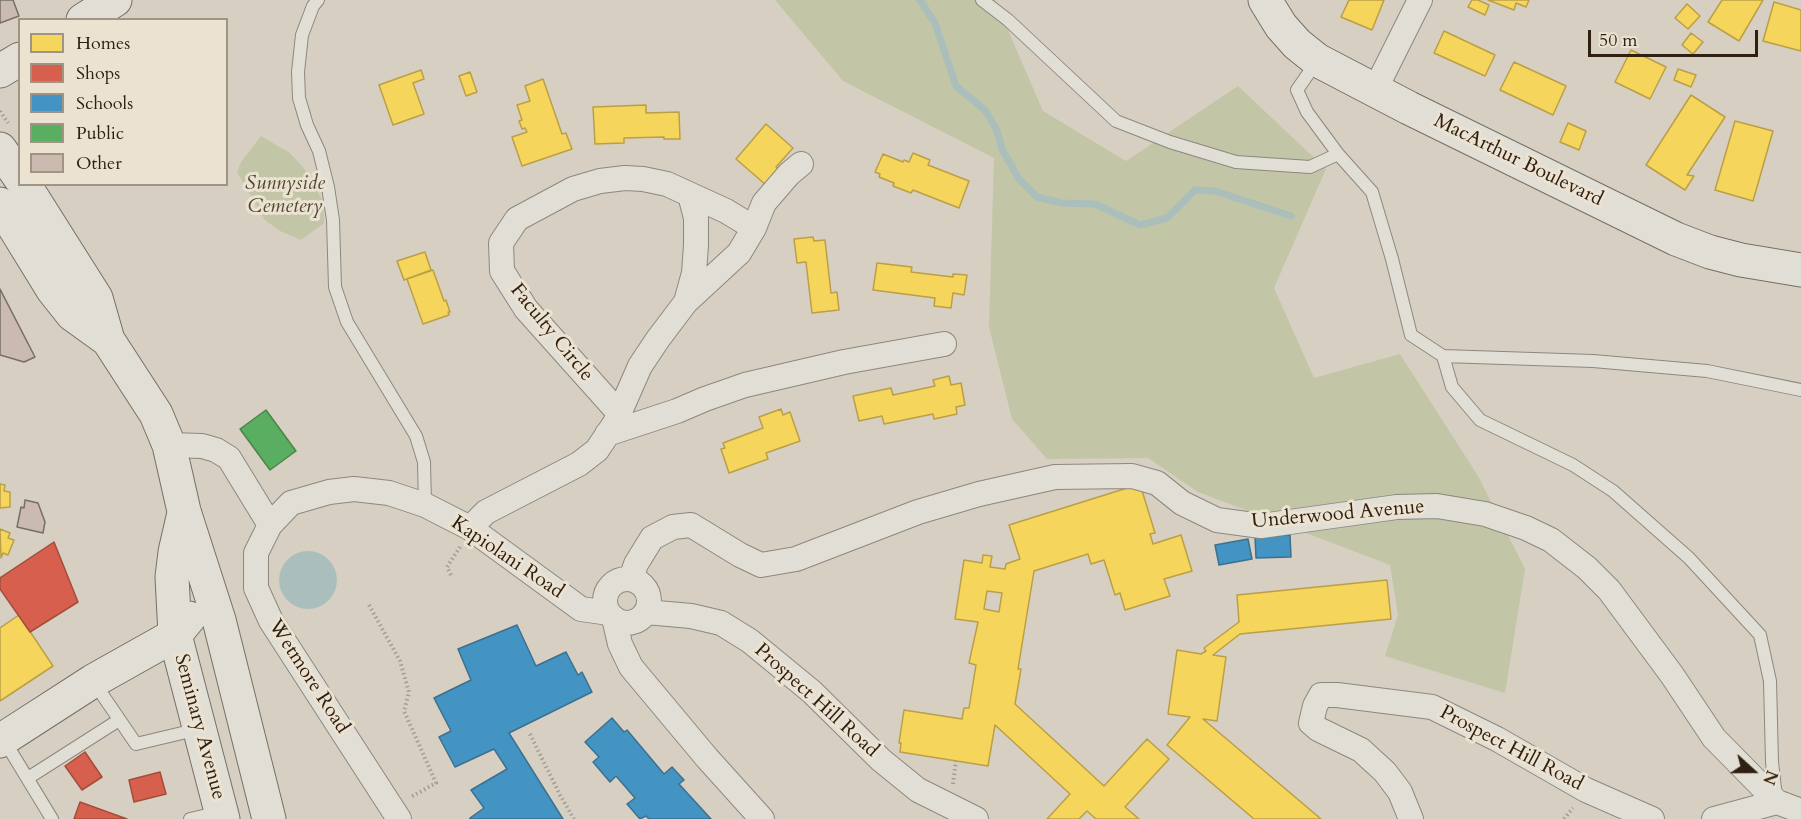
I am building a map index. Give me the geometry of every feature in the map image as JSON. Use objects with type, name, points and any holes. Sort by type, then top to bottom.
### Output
[{"type":"main road","name":"MacArthur Boulevard","points":[[1265,0],[1281,26],[1297,44],[1317,60],[1375,90],[1676,239],[1710,252],[1741,260],[1801,270]]},
{"type":"main road","points":[[0,71],[18,60]]},
{"type":"main road","points":[[0,149],[18,175]]},
{"type":"main road","points":[[26,186],[44,200],[96,298],[108,340],[156,414],[169,445],[184,511],[219,620],[269,819]]},
{"type":"main road","points":[[0,204],[53,290],[72,314],[108,340]]},
{"type":"main road","points":[[175,635],[172,577],[184,511]]},
{"type":"main road","points":[[2,740],[93,681],[175,635],[188,621],[196,603],[203,572]]},
{"type":"main road","points":[[175,635],[230,667]]},
{"type":"main road","name":"Seminary Avenue","points":[[175,635],[200,729],[211,817]]},
{"type":"street","points":[[1375,90],[1420,0]]},
{"type":"street","points":[[467,534],[486,513],[579,464],[597,450],[619,413],[640,366],[686,302],[739,253],[754,228],[764,203],[789,174],[801,164]]},
{"type":"street","name":"Faculty Circle","points":[[619,413],[558,346],[514,292],[502,271],[501,243],[517,219],[573,189],[600,180],[643,179],[667,184],[726,211],[754,228]]},
{"type":"street","points":[[686,302],[694,273],[696,245],[696,218],[690,195]]},
{"type":"street","points":[[608,434],[745,385],[844,362],[944,344]]},
{"type":"street","points":[[169,445],[202,446],[216,450],[229,458],[270,525]]},
{"type":"street","name":"Underwood Avenue","points":[[631,579],[636,564],[652,538],[673,526],[691,525],[761,565],[796,559],[918,512],[979,494],[1055,477],[1132,476],[1157,483],[1182,503],[1217,520],[1261,526],[1369,510],[1437,506],[1485,514],[1526,528],[1551,540],[1587,568],[1609,590],[1672,675],[1714,738],[1777,802],[1801,811]]},
{"type":"street","name":"Kapiolani Road","points":[[270,525],[291,503],[329,492],[354,489],[389,493],[425,505],[581,609],[611,615]]},
{"type":"street","name":"Wetmore Road","points":[[270,525],[256,553],[256,588],[271,621],[396,813]]},
{"type":"street","points":[[611,615],[625,622],[637,620],[646,612],[649,598],[647,591],[637,581],[623,579],[611,586],[606,599],[620,644],[631,667],[707,758],[762,819]]},
{"type":"street","name":"Prospect Hill Road","points":[[646,612],[691,616],[720,623],[750,641],[812,692],[881,760],[918,790],[976,819]]},
{"type":"street","name":"Prospect Hill Road","points":[[1411,819],[1400,792],[1385,772],[1361,750],[1318,729],[1311,723],[1315,706],[1321,695],[1432,706],[1497,739],[1586,790],[1652,819]]},
{"type":"street","points":[[1714,819],[1777,802]]},
{"type":"lane","points":[[318,0],[313,6],[302,34],[298,72],[299,98],[307,125],[319,151],[328,187],[333,220],[335,287],[347,322],[416,436],[424,462],[425,505]]},
{"type":"lane","points":[[982,0],[1008,20],[1116,121],[1170,142],[1236,162],[1310,168],[1338,154]]},
{"type":"lane","points":[[1317,60],[1298,90],[1307,112],[1338,154],[1372,192],[1411,335],[1443,356],[1593,361],[1707,370],[1801,390]]},
{"type":"lane","points":[[1443,356],[1452,387],[1480,420],[1573,465],[1613,491],[1689,558],[1760,635],[1770,681],[1772,762],[1777,802]]},
{"type":"lane","points":[[93,681],[136,744],[200,729]]},
{"type":"lane","points":[[28,778],[119,720]]},
{"type":"lane","points":[[2,740],[52,819]]},
{"type":"path","points":[[451,575],[447,567],[467,534]]},
{"type":"path","points":[[369,605],[400,661],[409,692],[404,711],[436,783],[396,813]]},
{"type":"path","points":[[530,734],[574,819]]},
{"type":"path","points":[[954,781],[956,761]]},
{"type":"green space","points":[[775,0],[995,0],[1043,111],[1126,161],[1238,86],[1326,169],[1274,288],[1314,378],[1400,354],[1478,476],[1525,569],[1505,693],[1385,656],[1398,615],[1390,565],[1198,492],[1148,458],[1047,459],[1012,419],[989,327],[994,158],[843,81]]},
{"type":"green space","name":"Sunnyside Cemetery","points":[[261,136],[290,153],[303,167],[323,201],[324,223],[301,240],[280,231],[265,220],[237,172],[241,162]]},
{"type":"shaded area","points":[[308,551],[319,553],[329,559],[335,569],[337,580],[335,591],[329,601],[319,607],[308,609],[297,607],[287,601],[281,591],[279,580],[281,569],[287,559],[297,553]]},
{"type":"building: Homes","points":[[1349,0],[1384,0],[1372,30],[1341,17]]},
{"type":"building: Homes","points":[[1472,0],[1489,5],[1485,15],[1468,7]]},
{"type":"building: Homes","points":[[1488,0],[1529,0],[1526,7],[1516,3],[1514,10]]},
{"type":"building: Homes","points":[[1722,0],[1763,0],[1739,41],[1708,22]]},
{"type":"building: Homes","points":[[1774,2],[1801,10],[1801,51],[1763,41]]},
{"type":"building: Homes","points":[[1687,4],[1700,16],[1688,29],[1675,18]]},
{"type":"building: Homes","points":[[1444,31],[1495,55],[1485,76],[1434,53]]},
{"type":"building: Homes","points":[[1691,33],[1703,42],[1693,54],[1682,45]]},
{"type":"building: Homes","points":[[1631,50],[1666,67],[1650,99],[1615,82]]},
{"type":"building: Homes","points":[[1514,62],[1566,86],[1553,115],[1500,90]]},
{"type":"building: Homes","points":[[1678,69],[1696,75],[1691,87],[1674,80]]},
{"type":"building: Homes","points":[[421,70],[424,79],[413,83],[424,114],[393,125],[379,85]]},
{"type":"building: Homes","points":[[470,72],[477,92],[466,96],[459,76]]},
{"type":"building: Homes","points":[[543,79],[562,134],[566,133],[572,149],[522,166],[512,137],[527,132],[525,128],[522,129],[519,121],[522,120],[517,105],[530,101],[525,86]]},
{"type":"building: Homes","points":[[1691,95],[1725,117],[1687,175],[1694,176],[1685,190],[1646,165]]},
{"type":"building: Homes","points":[[646,105],[646,113],[679,112],[680,139],[624,138],[624,143],[595,144],[593,107]]},
{"type":"building: Homes","points":[[1735,121],[1773,131],[1753,201],[1715,190]]},
{"type":"building: Homes","points":[[1568,123],[1586,131],[1579,150],[1560,142]]},
{"type":"building: Homes","points":[[766,124],[793,148],[776,167],[780,170],[766,185],[736,159]]},
{"type":"building: Homes","points":[[913,153],[930,160],[928,165],[969,181],[959,208],[913,190],[911,193],[893,186],[894,183],[879,177],[880,174],[875,172],[883,154],[909,162]]},
{"type":"building: Homes","points":[[813,237],[814,241],[825,240],[831,293],[837,292],[839,310],[812,313],[806,262],[797,263],[794,239]]},
{"type":"building: Homes","points":[[425,252],[431,270],[404,280],[397,261]]},
{"type":"building: Homes","points":[[877,263],[912,267],[911,272],[953,277],[953,274],[967,275],[964,295],[953,293],[951,308],[934,306],[935,298],[873,290]]},
{"type":"building: Homes","points":[[433,270],[450,312],[448,312],[449,315],[423,324],[407,279]]},
{"type":"building: Homes","points":[[949,376],[951,385],[961,383],[965,405],[956,407],[957,414],[934,419],[933,414],[884,424],[882,416],[859,421],[853,396],[891,388],[893,395],[935,386],[933,380]]},
{"type":"building: Homes","points":[[781,409],[783,415],[790,412],[800,441],[766,453],[768,459],[729,473],[721,449],[725,448],[723,443],[763,428],[759,417]]},
{"type":"building: Homes","points":[[0,484],[5,485],[4,491],[10,492],[10,507],[0,508]]},
{"type":"building: Homes","points":[[1140,484],[1155,533],[1150,534],[1153,544],[1181,535],[1192,571],[1164,579],[1170,596],[1125,610],[1120,593],[1115,595],[1104,560],[1091,564],[1088,554],[1034,571],[1018,669],[1021,669],[1015,704],[1104,786],[1147,739],[1169,759],[1125,807],[1139,819],[1096,819],[1087,811],[1079,819],[1047,819],[1070,794],[995,725],[988,766],[900,752],[901,743],[899,743],[904,710],[962,719],[964,708],[969,708],[976,665],[969,663],[978,622],[955,619],[964,560],[982,563],[983,555],[992,556],[990,567],[1005,569],[1006,564],[1020,559],[1009,525]],"holes":[[[987,591],[1002,593],[999,612],[984,609]]]},
{"type":"building: Homes","points":[[0,529],[10,533],[8,538],[14,540],[8,555],[3,553],[1,558]]},
{"type":"building: Homes","points":[[1387,580],[1391,619],[1240,634],[1213,655],[1226,657],[1217,721],[1203,719],[1321,819],[1254,819],[1167,745],[1190,717],[1168,714],[1177,650],[1201,654],[1206,651],[1204,648],[1239,622],[1237,595]]},
{"type":"building: Homes","points":[[19,615],[53,666],[0,701],[0,628]]},
{"type":"building: Shops","points":[[54,542],[78,602],[30,632],[0,589],[0,578]]},
{"type":"building: Shops","points":[[85,752],[102,777],[82,790],[65,766]]},
{"type":"building: Shops","points":[[160,772],[166,794],[134,802],[129,780]]},
{"type":"building: Shops","points":[[80,802],[127,819],[74,819]]},
{"type":"building: Schools","points":[[1290,535],[1291,557],[1256,558],[1255,537]]},
{"type":"building: Schools","points":[[1248,539],[1252,559],[1219,565],[1215,545]]},
{"type":"building: Schools","points":[[517,625],[536,666],[566,652],[578,675],[582,672],[592,692],[509,733],[563,819],[470,819],[484,808],[471,790],[507,769],[494,749],[455,767],[439,737],[451,731],[434,698],[471,680],[458,649]]},
{"type":"building: Schools","points":[[612,718],[624,732],[627,730],[664,774],[672,767],[684,780],[679,784],[711,819],[649,819],[646,816],[640,819],[627,804],[635,798],[616,776],[610,782],[593,762],[599,757],[585,742]]},
{"type":"building: Public","points":[[266,410],[296,451],[270,470],[240,429]]},
{"type":"building: Other","points":[[0,0],[13,0],[19,16],[0,23]]},
{"type":"building: Other","points":[[0,289],[35,357],[24,362],[0,355]]},
{"type":"building: Other","points":[[25,500],[38,503],[45,522],[43,533],[17,527],[21,507],[24,508]]},
{"type":"waterway","points":[[920,0],[935,23],[956,86],[986,111],[997,131],[1002,149],[1019,179],[1037,197],[1062,203],[1095,204],[1140,225],[1167,218],[1195,190],[1215,191],[1291,216]]}]
